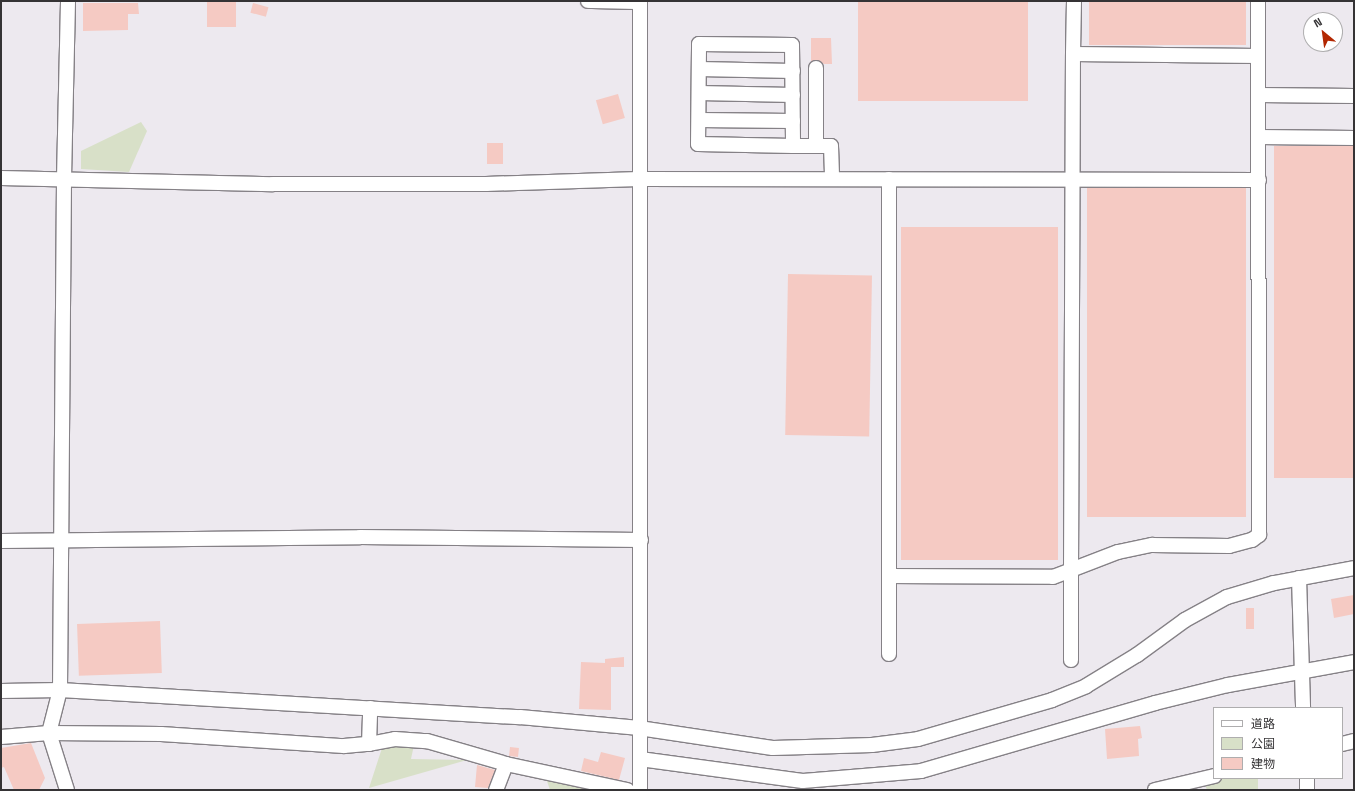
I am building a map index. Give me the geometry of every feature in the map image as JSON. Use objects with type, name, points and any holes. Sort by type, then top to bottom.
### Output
[{"type":"street","points":[[67,790],[49,733],[60,690],[64,178],[68,1]]},
{"type":"street","points":[[588,1],[640,2],[640,790]]},
{"type":"street","points":[[1071,660],[1074,1]]},
{"type":"street","points":[[888,576],[1054,577],[1118,552],[1152,545],[1229,546],[1252,540],[1259,535],[1258,1]]},
{"type":"street","points":[[793,146],[792,45],[699,44],[698,144],[793,146],[831,146],[832,179]]},
{"type":"street","points":[[1073,54],[1258,56]]},
{"type":"street","points":[[816,68],[816,146]]},
{"type":"street","points":[[699,69],[793,71]]},
{"type":"street","points":[[699,93],[793,95]]},
{"type":"street","points":[[1259,95],[1354,96]]},
{"type":"street","points":[[699,120],[793,121]]},
{"type":"street","points":[[1259,137],[1354,138]]},
{"type":"street","points":[[1,178],[64,178],[273,184],[470,184],[639,179],[1259,180]]},
{"type":"street","points":[[888,179],[889,654]]},
{"type":"street","points":[[1,541],[352,537],[641,540]]},
{"type":"street","points":[[1,691],[60,690],[520,717],[639,728],[773,748],[841,747],[918,739],[1052,700],[1086,686],[1137,655],[1185,620],[1227,597],[1299,578],[1354,568]]},
{"type":"street","points":[[1299,578],[1304,707]]},
{"type":"street","points":[[640,759],[803,781],[921,772],[1154,703],[1228,685],[1354,662]]},
{"type":"street","points":[[369,744],[370,708]]},
{"type":"street","points":[[1,737],[49,733],[161,734],[293,745],[344,746],[369,744],[395,739],[427,741],[506,764],[627,790]]},
{"type":"street","points":[[1343,744],[1354,741]]},
{"type":"street","points":[[496,790],[506,764]]},
{"type":"street","points":[[1156,790],[1213,776]]},
{"type":"street","points":[[1306,779],[1307,790]]},
{"type":"green space","points":[[141,122],[147,131],[129,172],[81,169],[81,151]]},
{"type":"green space","points":[[414,745],[411,759],[467,760],[369,788],[382,748]]},
{"type":"green space","points":[[546,778],[603,790],[550,790]]},
{"type":"green space","points":[[1216,779],[1258,779],[1258,790],[1207,790],[1204,782]]},
{"type":"building","points":[[207,1],[236,1],[236,27],[207,27]]},
{"type":"building","points":[[858,1],[1028,1],[1028,101],[858,101]]},
{"type":"building","points":[[1089,1],[1246,1],[1246,45],[1089,45]]},
{"type":"building","points":[[83,3],[138,3],[139,14],[128,14],[128,30],[83,31]]},
{"type":"building","points":[[253,3],[268,7],[266,17],[250,13]]},
{"type":"building","points":[[811,38],[831,38],[832,64],[824,64],[816,60],[811,61]]},
{"type":"building","points":[[618,94],[625,118],[603,124],[596,100]]},
{"type":"building","points":[[487,143],[503,143],[503,164],[487,164]]},
{"type":"building","points":[[1274,146],[1354,146],[1354,478],[1274,478]]},
{"type":"building","points":[[1087,188],[1246,188],[1246,517],[1087,517]]},
{"type":"building","points":[[901,227],[1058,227],[1058,560],[901,560]]},
{"type":"building","points":[[788,274],[872,275],[869,436],[785,435]]},
{"type":"building","points":[[1354,595],[1354,614],[1334,618],[1331,599]]},
{"type":"building","points":[[1246,608],[1254,608],[1254,629],[1246,629]]},
{"type":"building","points":[[160,621],[162,673],[79,676],[77,624]]},
{"type":"building","points":[[624,657],[624,667],[611,667],[611,710],[579,709],[581,662],[605,663],[605,659]]},
{"type":"building","points":[[1140,726],[1142,738],[1138,739],[1139,756],[1107,759],[1105,729]]},
{"type":"building","points":[[31,743],[45,778],[39,790],[14,790],[4,767],[1,768],[1,748]]},
{"type":"building","points":[[510,747],[519,748],[518,757],[509,756]]},
{"type":"building","points":[[601,752],[625,758],[619,780],[581,771],[584,758],[598,762]]},
{"type":"building","points":[[477,765],[495,770],[488,788],[475,787]]}]
